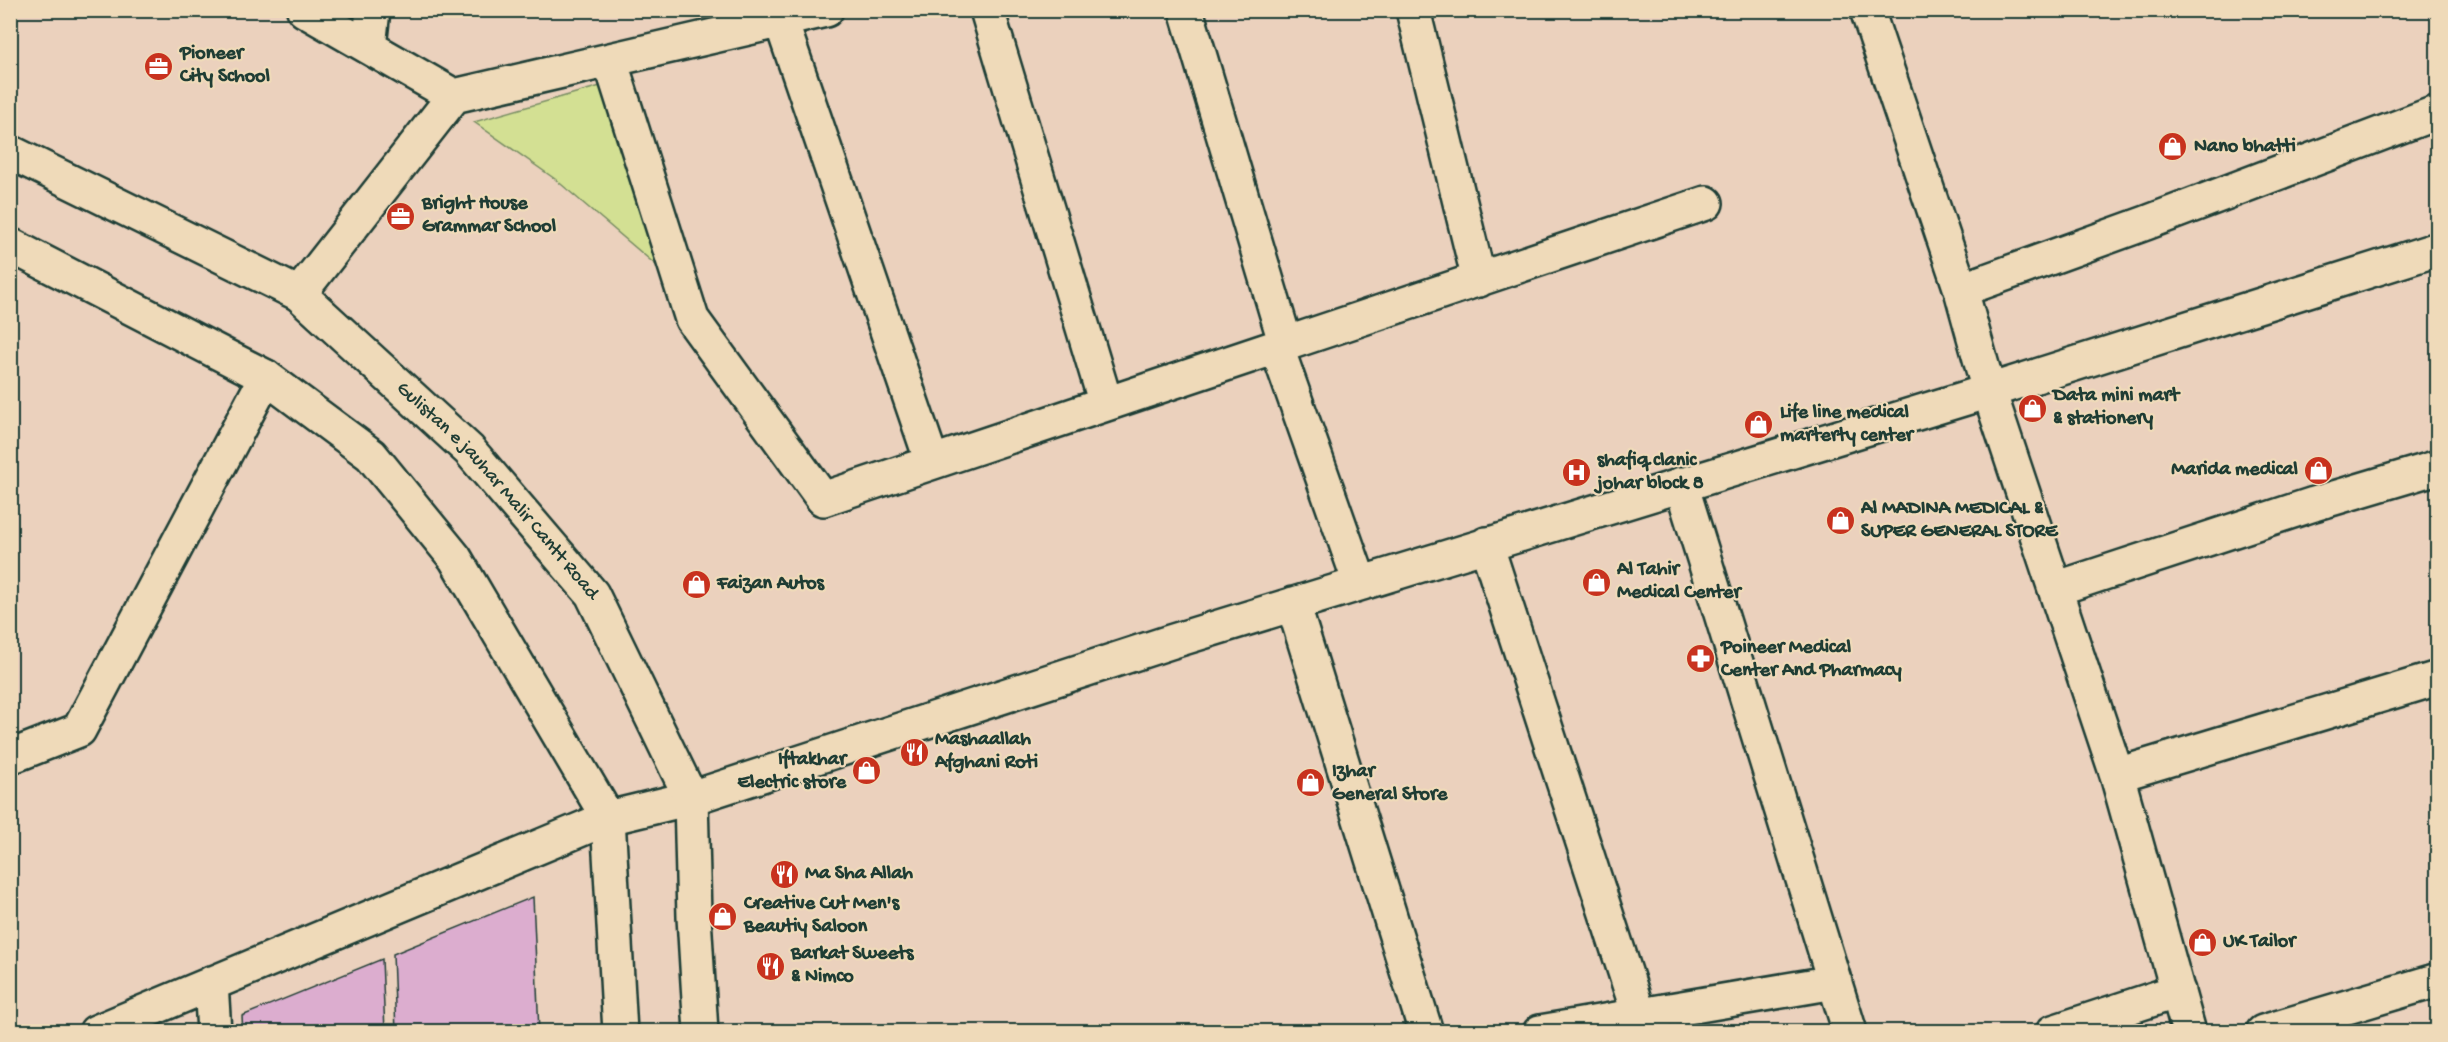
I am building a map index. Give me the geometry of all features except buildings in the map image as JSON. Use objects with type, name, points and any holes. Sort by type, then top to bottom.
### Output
[{"type":"street","points":[[304,10],[454,96]]},
{"type":"street","points":[[369,47],[373,10]]},
{"type":"street","points":[[299,294],[454,96],[826,10]]},
{"type":"street","points":[[987,10],[1106,404]]},
{"type":"street","points":[[1185,10],[1281,346],[1360,584]]},
{"type":"street","points":[[1413,10],[1479,280]]},
{"type":"street","points":[[1867,10],[1961,290],[1989,391],[2117,775],[2189,1032]]},
{"type":"street","points":[[781,21],[932,462]]},
{"type":"street","points":[[610,60],[692,319],[823,499],[1706,203]]},
{"type":"street","points":[[1961,290],[2146,223],[2438,112]]},
{"type":"street","name":"Gulistan e jauhar Malir Cantt Road","points":[[10,152],[299,294],[469,450],[592,594],[691,798],[694,917],[701,1032]]},
{"type":"street","points":[[10,245],[266,377],[371,455],[455,558],[608,818],[620,1032]]},
{"type":"street","points":[[96,1032],[608,818],[691,798],[864,740],[1293,604],[1989,391],[2438,249]]},
{"type":"street","points":[[10,757],[79,730],[266,377]]},
{"type":"street","points":[[2055,589],[2314,504],[2438,467]]},
{"type":"street","points":[[1681,484],[1850,1032]]},
{"type":"street","points":[[1486,544],[1639,1015]]},
{"type":"street","points":[[1293,604],[1426,1032]]},
{"type":"street","points":[[2117,775],[2438,678]]},
{"type":"street","points":[[2263,1032],[2438,980]]},
{"type":"street","points":[[1540,1032],[1835,982]]},
{"type":"street","points":[[211,983],[214,1032]]},
{"type":"street","points":[[2053,1032],[2178,991]]},
{"type":"green space","points":[[604,85],[663,271],[555,179],[474,122]]},
{"type":"place","name":"Pioneer City School","points":[[159,66]]},
{"type":"place","name":"Nano bhatti","points":[[2173,147]]},
{"type":"place","name":"Bright House Grammar School","points":[[401,216]]},
{"type":"place","name":"Data mini mart & stationery","points":[[2032,408]]},
{"type":"place","name":"Life line medical marterty center","points":[[1759,425]]},
{"type":"place","name":"Marida medical","points":[[2319,470]]},
{"type":"place","name":"shafiq clanic johar block 8","points":[[1576,473]]},
{"type":"place","name":"Al MADINA MEDICAL & SUPER GENERAL STORE","points":[[1840,521]]},
{"type":"place","name":"Al Tahir Medical Center","points":[[1596,582]]},
{"type":"place","name":"Faizan Autos","points":[[696,584]]},
{"type":"place","name":"Poineer Medical Center And Pharmacy","points":[[1700,659]]},
{"type":"place","name":"Mashaallah Afghani Roti","points":[[914,752]]},
{"type":"place","name":"Iftakhar Electric store","points":[[867,771]]},
{"type":"place","name":"Izhar General Store","points":[[1311,783]]},
{"type":"place","name":"Ma Sha Allah","points":[[784,874]]},
{"type":"place","name":"Creative Cut Men's Beautiy Saloon","points":[[723,916]]},
{"type":"place","name":"UK Tailor","points":[[2202,942]]},
{"type":"place","name":"Barkat Sweets & Nimco","points":[[770,966]]}]
